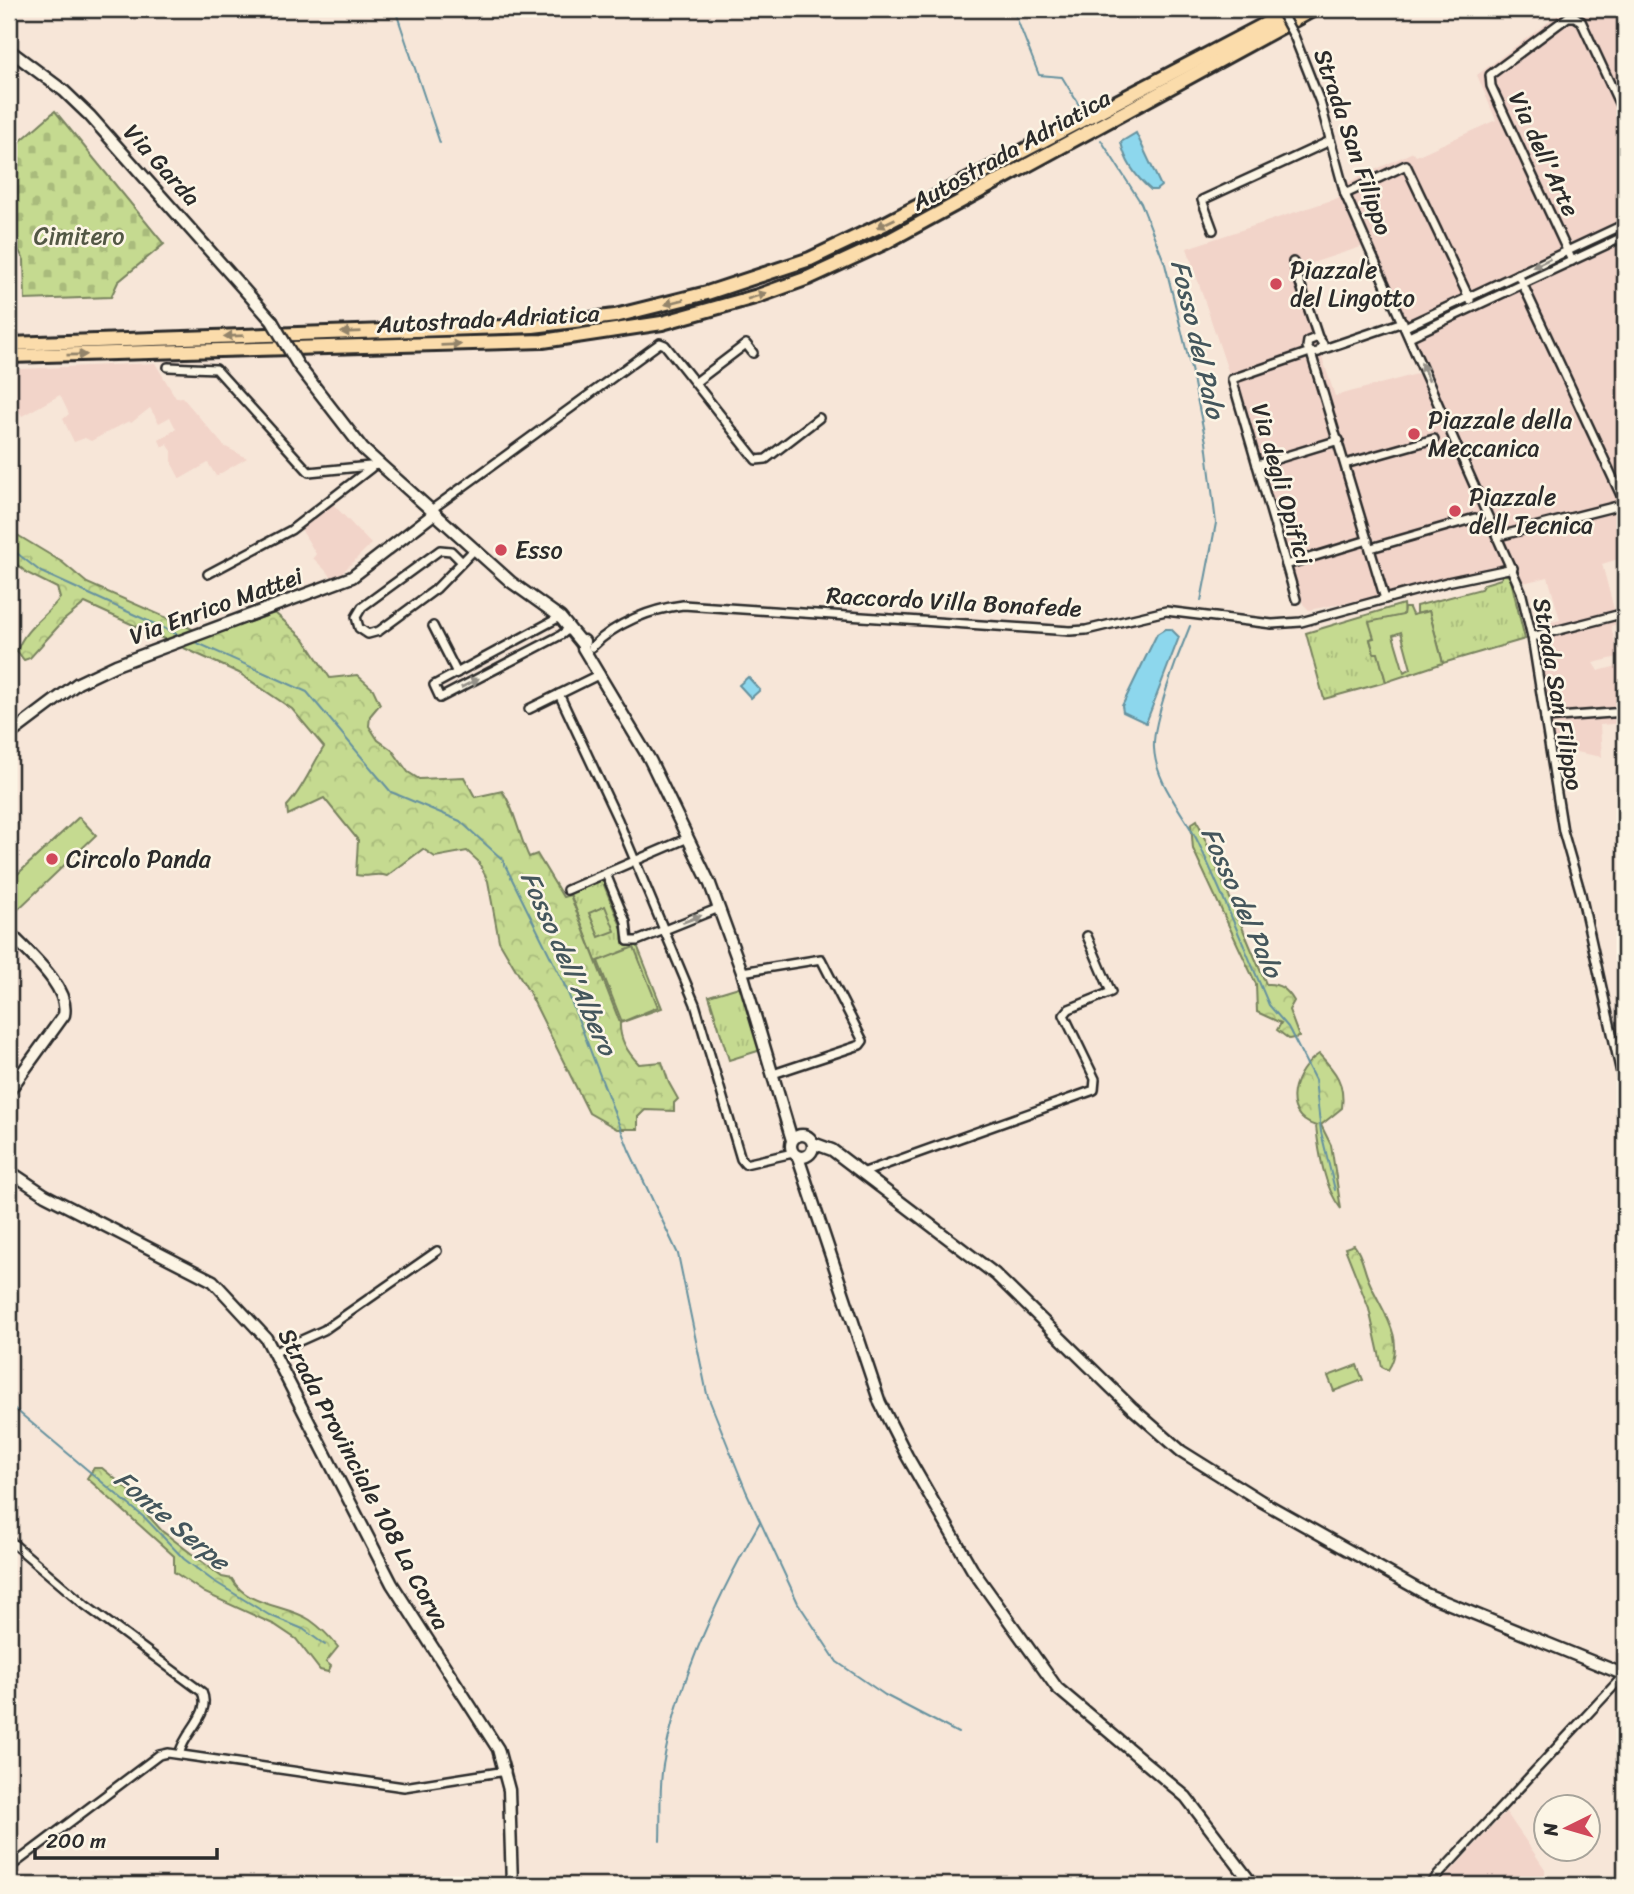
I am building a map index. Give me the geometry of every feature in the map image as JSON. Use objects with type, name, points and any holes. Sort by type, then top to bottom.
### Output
[{"type":"highway","name":"Autostrada Adriatica","points":[[9,344],[533,326],[615,316],[707,293],[810,259],[886,223],[1294,9]]},
{"type":"highway","name":"Autostrada Adriatica","points":[[9,356],[543,341],[614,332],[708,311],[808,278],[886,242],[1314,9]]},
{"type":"street","name":"Strada San Filippo","points":[[1279,9],[1294,36],[1320,102],[1345,194],[1513,568],[1532,637],[1563,831],[1581,894],[1625,1091]]},
{"type":"street","name":"Via dell'Arte","points":[[1572,261],[1490,80],[1492,71],[1568,17],[1575,17],[1581,21],[1625,116]]},
{"type":"street","name":"Via Garda","points":[[9,50],[64,91],[90,116],[272,321],[298,365],[376,466],[433,511],[474,550],[560,617],[586,645],[650,760],[719,908],[786,1114],[801,1150],[802,1169],[880,1403],[907,1456],[972,1569],[1057,1688],[1186,1797],[1253,1885]]},
{"type":"street","points":[[1213,230],[1202,200],[1330,141]]},
{"type":"street","points":[[1345,194],[1406,165],[1474,307]]},
{"type":"street","points":[[1313,352],[1404,324],[1469,297],[1621,225],[1624,239],[1409,337]]},
{"type":"street","points":[[1293,262],[1317,337],[1313,352],[1385,599]]},
{"type":"street","points":[[1499,536],[1625,504],[1518,274]]},
{"type":"street","points":[[1317,337],[1349,342]]},
{"type":"street","points":[[1313,352],[1317,337]]},
{"type":"street","points":[[433,511],[658,344],[665,345],[760,461],[818,418]]},
{"type":"street","points":[[696,382],[746,344],[753,353]]},
{"type":"street","name":"Via degli Opifici","points":[[1296,598],[1232,379],[1313,352]]},
{"type":"street","points":[[168,367],[216,369],[309,472],[376,466]]},
{"type":"street","points":[[1345,464],[1434,439]]},
{"type":"street","points":[[1257,465],[1339,440]]},
{"type":"street","points":[[208,574],[291,530],[376,466]]},
{"type":"street","name":"Via Enrico Mattei","points":[[9,735],[78,683],[116,664],[352,577],[433,511]]},
{"type":"street","points":[[1286,565],[1475,518]]},
{"type":"street","points":[[462,562],[451,551],[440,550],[362,607],[356,617],[359,628],[368,634],[379,631],[436,589],[474,550]]},
{"type":"street","name":"Raccordo Villa Bonafede","points":[[586,645],[656,609],[684,605],[1071,631],[1086,630],[1166,611],[1272,624],[1301,622],[1513,568]]},
{"type":"street","points":[[1532,637],[1625,613]]},
{"type":"street","points":[[560,617],[434,685],[440,698],[570,628]]},
{"type":"street","points":[[433,626],[457,673]]},
{"type":"street","points":[[497,652],[503,665]]},
{"type":"street","points":[[529,709],[600,674]]},
{"type":"street","points":[[559,694],[636,862],[695,1004],[743,1162],[752,1164],[801,1150],[832,1150],[995,1274],[1148,1423],[1212,1471],[1428,1595],[1625,1675],[1429,1885]]},
{"type":"street","points":[[1545,718],[1625,712]]},
{"type":"street","points":[[567,890],[688,838]]},
{"type":"street","points":[[606,874],[626,922],[628,941],[637,941],[719,908]]},
{"type":"street","points":[[9,932],[61,990],[65,1003],[64,1015],[9,1091]]},
{"type":"street","points":[[862,1173],[1094,1090],[1095,1079],[1064,1015],[1069,1009],[1111,992],[1087,936]]},
{"type":"street","points":[[9,953],[18,942]]},
{"type":"street","points":[[742,972],[821,959],[863,1041],[860,1045],[773,1074]]},
{"type":"street","points":[[786,1114],[804,1135],[801,1150]]},
{"type":"street","name":"Strada Provinciale 108 La Corva","points":[[9,1171],[45,1195],[213,1281],[254,1322],[275,1352],[392,1584],[490,1735],[506,1770],[509,1790],[512,1885]]},
{"type":"street","points":[[275,1352],[324,1329],[437,1251]]},
{"type":"street","points":[[9,1540],[85,1605],[202,1692],[205,1704],[202,1714],[189,1729],[180,1752]]},
{"type":"street","points":[[9,1868],[159,1755],[180,1752],[404,1787],[506,1770]]},
{"type":"shaded area","points":[[1566,9],[1625,9],[1625,557],[1602,564],[1618,624],[1611,626],[1618,657],[1593,663],[1598,671],[1625,664],[1625,723],[1600,725],[1602,757],[1576,752],[1554,743],[1551,736],[1536,626],[1560,620],[1548,577],[1523,583],[1515,562],[1438,579],[1361,602],[1360,600],[1309,610],[1303,604],[1236,373],[1229,374],[1187,248],[1341,197],[1338,187],[1413,152],[1416,156],[1496,120],[1477,75]],"holes":[[[1370,244],[1428,371],[1335,396],[1322,357],[1322,334],[1300,267]]]},
{"type":"shaded area","points":[[155,363],[176,398],[182,397],[224,446],[247,458],[216,476],[208,463],[180,479],[172,464],[172,451],[167,444],[162,447],[159,440],[176,429],[170,417],[159,423],[150,408],[131,423],[129,421],[91,441],[85,438],[74,442],[63,419],[69,414],[60,395],[22,416],[9,394],[9,383],[20,369]]},
{"type":"shaded area","points":[[332,503],[371,544],[340,575],[332,577],[313,558],[316,554],[301,529]]},
{"type":"shaded area","points":[[1506,1812],[1532,1850],[1532,1862],[1540,1862],[1545,1869],[1545,1874],[1531,1885],[1438,1885]]},
{"type":"green space","name":"Cimitero","points":[[55,111],[164,244],[118,282],[111,297],[25,300],[24,260],[18,249],[9,256],[9,160],[13,156],[9,151]]},
{"type":"green space","points":[[9,530],[62,562],[87,583],[208,636],[275,613],[304,639],[330,678],[357,675],[373,689],[380,704],[370,716],[369,726],[378,740],[392,750],[408,772],[419,779],[464,777],[475,797],[502,791],[510,804],[529,857],[537,854],[563,897],[570,895],[620,1023],[621,1035],[628,1051],[639,1064],[662,1062],[678,1099],[674,1103],[674,1111],[645,1110],[638,1117],[638,1129],[617,1129],[589,1113],[529,992],[499,941],[488,881],[478,861],[467,851],[435,857],[423,849],[387,876],[356,875],[358,840],[324,798],[288,815],[287,806],[324,747],[292,709],[239,673],[85,603],[64,620],[30,658],[24,660],[17,651],[25,635],[60,598],[57,588],[27,573],[9,558]]},
{"type":"green space","points":[[1503,574],[1510,576],[1525,639],[1443,663],[1429,611],[1416,614],[1416,606],[1481,589],[1484,584],[1501,579]]},
{"type":"green space","points":[[1403,604],[1404,615],[1370,640],[1374,653],[1378,652],[1386,682],[1324,699],[1306,633]]},
{"type":"green space","points":[[1404,608],[1409,608],[1412,615],[1429,611],[1443,663],[1386,682],[1378,653],[1374,653],[1370,639],[1374,638],[1369,622],[1403,615]],"holes":[[[1401,632],[1411,669],[1404,672],[1393,635]]]},
{"type":"green space","name":"Circolo Panda","points":[[79,817],[96,835],[9,918],[9,882]]},
{"type":"green space","points":[[1197,820],[1266,984],[1282,988],[1294,1001],[1289,1010],[1299,1037],[1289,1039],[1277,1030],[1281,1023],[1257,1012],[1256,984],[1193,849],[1191,824]]},
{"type":"green space","points":[[596,881],[606,881],[604,885],[621,926],[624,923],[627,943],[637,945],[662,1008],[620,1023],[569,891]]},
{"type":"green space","points":[[605,906],[615,931],[599,937],[589,913]]},
{"type":"green space","points":[[634,947],[658,1007],[622,1022],[598,961]]},
{"type":"green space","points":[[742,986],[761,1050],[729,1060],[709,996]]},
{"type":"green space","points":[[1319,1054],[1335,1072],[1343,1099],[1342,1108],[1321,1125],[1331,1145],[1341,1209],[1326,1180],[1316,1126],[1304,1120],[1297,1112],[1294,1102],[1297,1081],[1310,1061]]},
{"type":"green space","points":[[1354,1245],[1394,1336],[1393,1359],[1388,1370],[1382,1367],[1369,1309],[1345,1248]]},
{"type":"green space","points":[[1357,1365],[1363,1380],[1334,1391],[1328,1376]]},
{"type":"green space","points":[[94,1468],[102,1468],[142,1501],[145,1512],[162,1531],[222,1577],[232,1579],[247,1595],[300,1615],[317,1626],[338,1647],[326,1662],[331,1666],[328,1672],[320,1670],[296,1639],[275,1625],[205,1593],[174,1572],[174,1556],[87,1478]]},
{"type":"water","points":[[1136,133],[1161,186],[1156,190],[1151,190],[1136,175],[1123,149],[1121,142]]},
{"type":"water","points":[[1171,629],[1179,637],[1146,723],[1123,712],[1122,706],[1157,634]]},
{"type":"water","points":[[748,677],[760,690],[751,698],[739,685]]},
{"type":"waterway","points":[[395,9],[440,143]]},
{"type":"waterway","name":"Fosso del Palo","points":[[1013,9],[1039,75],[1062,77],[1079,105]]},
{"type":"waterway","name":"Fosso del Palo","points":[[1101,140],[1141,203],[1165,264],[1191,369],[1206,442],[1216,523],[1201,601]]},
{"type":"waterway","name":"Fosso dell'Albero","points":[[9,547],[41,572],[181,636]]},
{"type":"waterway","name":"Fosso del Palo","points":[[1190,626],[1157,722],[1154,748],[1156,761],[1165,786],[1199,844],[1269,1005],[1288,1027],[1315,1080],[1321,1132],[1335,1190]]},
{"type":"waterway","name":"Fosso dell'Albero","points":[[193,641],[307,692],[391,792],[460,821],[502,859],[566,988],[629,1150],[678,1254],[707,1394],[746,1491],[798,1603],[837,1662],[885,1695],[958,1733]]},
{"type":"waterway","name":"Fonte Serpe","points":[[9,1404],[146,1519],[184,1559],[212,1580],[269,1615],[303,1629],[325,1645]]},
{"type":"waterway","name":"Fosso dell'Albero","points":[[660,1841],[663,1765],[678,1702],[714,1609],[760,1522]]},
{"type":"place","name":"Piazzale del Lingotto","points":[[1276,284]]},
{"type":"place","name":"Piazzale della Meccanica","points":[[1414,434]]},
{"type":"place","name":"Piazzale dell Tecnica","points":[[1455,511]]},
{"type":"place","name":"Esso","points":[[501,550]]},
{"type":"place","name":"Circolo Panda","points":[[52,859]]}]
